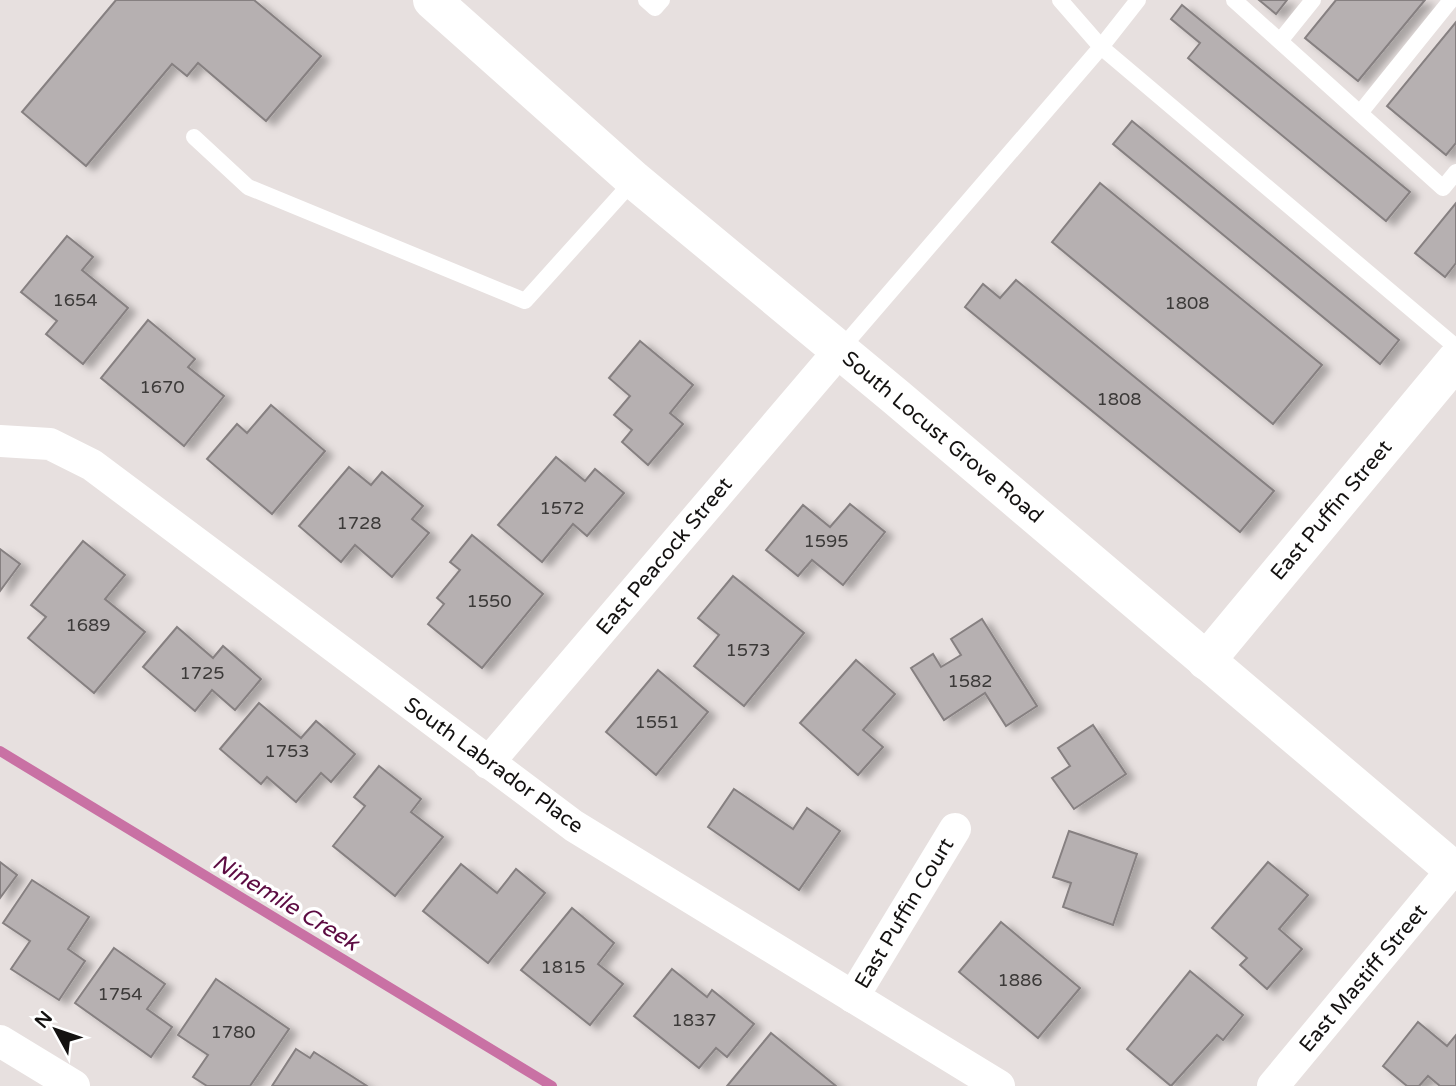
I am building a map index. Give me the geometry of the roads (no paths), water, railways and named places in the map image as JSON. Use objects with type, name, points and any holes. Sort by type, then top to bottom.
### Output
[{"type":"main road","name":"South Locust Grove Road","points":[[432,0],[634,180],[840,350],[1454,871]]},
{"type":"main road","name":"East Puffin Street","points":[[1206,660],[1456,360]]},
{"type":"street","name":"East Peacock Street","points":[[488,763],[840,350]]},
{"type":"street","name":"South Labrador Place","points":[[0,441],[50,444],[92,466],[574,826],[999,1086]]},
{"type":"street","name":"East Puffin Court","points":[[853,997],[955,829]]},
{"type":"street","name":"East Mastiff Street","points":[[1273,1086],[1454,871]]},
{"type":"street","points":[[0,1041],[74,1086]]},
{"type":"lane","points":[[646,0],[655,8],[662,0]]},
{"type":"lane","points":[[1060,0],[1101,47],[1456,347]]},
{"type":"lane","points":[[840,350],[1101,47],[1138,0]]},
{"type":"lane","points":[[1234,0],[1443,188],[1456,172]]},
{"type":"lane","points":[[1280,41],[1314,0]]},
{"type":"lane","points":[[1360,113],[1451,0]]},
{"type":"lane","points":[[194,137],[248,187],[525,300],[634,180]]},
{"type":"waterway","name":"Ninemile Creek","points":[[0,751],[552,1086]]}]
